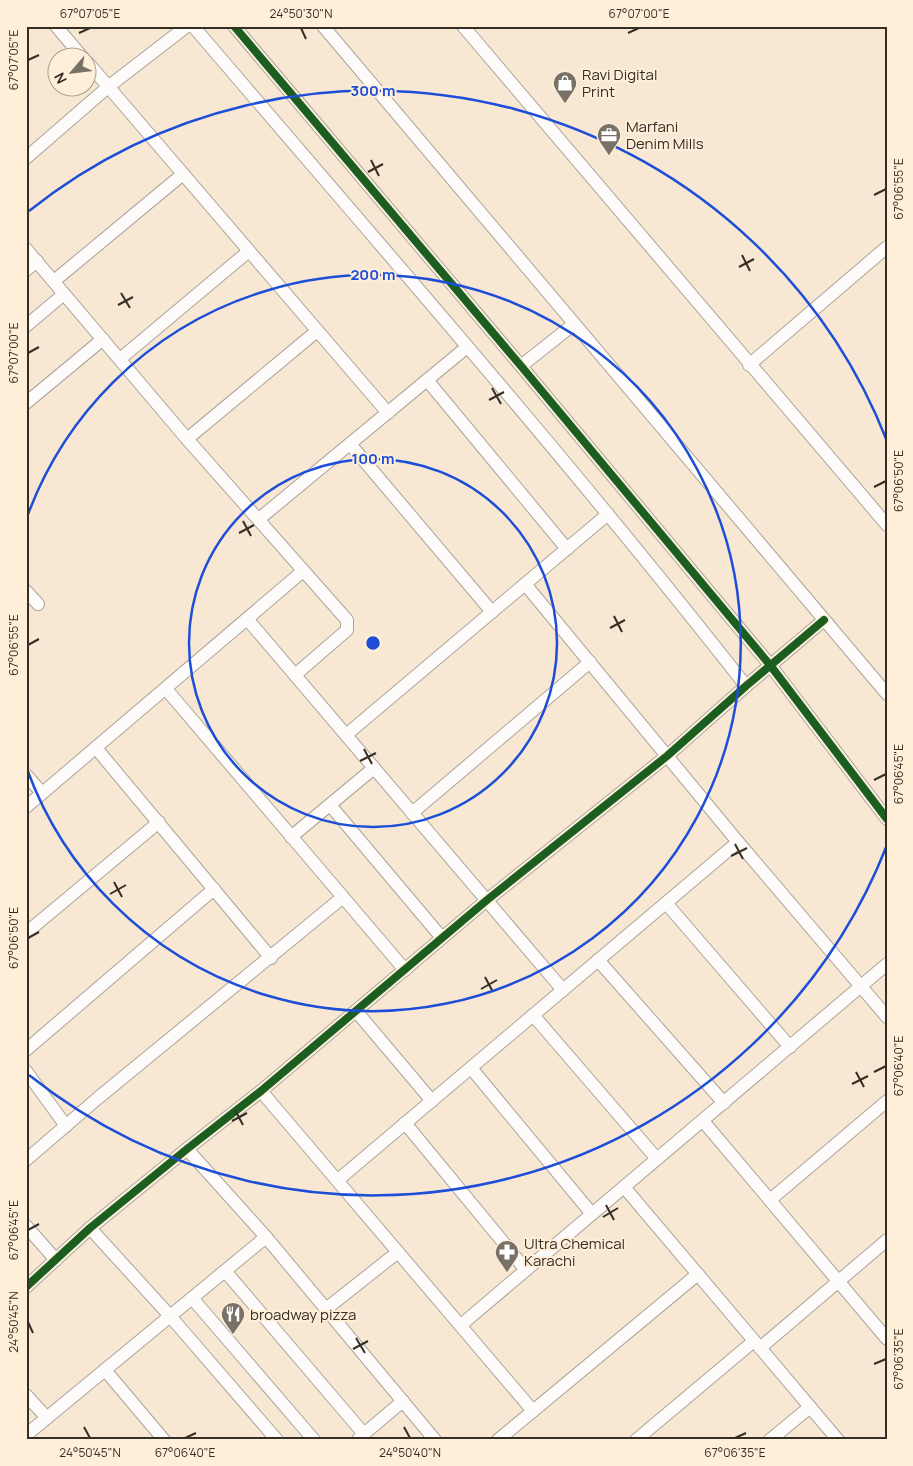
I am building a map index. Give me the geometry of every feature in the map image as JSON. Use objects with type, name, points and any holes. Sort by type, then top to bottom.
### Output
[{"type":"street","points":[[56,26],[74,48]]},
{"type":"street","points":[[26,158],[108,87],[187,26]]},
{"type":"street","points":[[192,26],[468,347],[608,514],[746,686]]},
{"type":"street","points":[[234,26],[770,665],[887,819]]},
{"type":"street","points":[[323,26],[887,694]]},
{"type":"street","points":[[463,26],[749,365],[887,525]]},
{"type":"street","points":[[98,75],[388,413]]},
{"type":"street","points":[[54,281],[182,174]]},
{"type":"street","points":[[749,365],[887,247]]},
{"type":"street","points":[[26,249],[187,439],[347,620],[347,630],[295,675]]},
{"type":"street","points":[[120,359],[249,251]]},
{"type":"street","points":[[26,270],[37,261]]},
{"type":"street","points":[[26,326],[64,294]]},
{"type":"street","points":[[521,366],[574,324]]},
{"type":"street","points":[[187,439],[317,331]]},
{"type":"street","points":[[26,403],[103,339]]},
{"type":"street","points":[[259,519],[468,347]]},
{"type":"street","points":[[427,380],[567,549]]},
{"type":"street","points":[[350,444],[492,612]]},
{"type":"street","points":[[346,735],[608,514]]},
{"type":"street","points":[[26,807],[248,620],[303,571]]},
{"type":"street","points":[[525,584],[738,842],[887,1017]]},
{"type":"street","points":[[26,591],[38,604]]},
{"type":"street","points":[[248,620],[562,990]]},
{"type":"street","points":[[26,1287],[90,1228],[262,1091],[487,900],[667,756],[824,620]]},
{"type":"street","points":[[412,813],[590,662]]},
{"type":"street","points":[[166,689],[405,970]]},
{"type":"street","points":[[96,748],[272,958]]},
{"type":"street","points":[[291,837],[374,768]]},
{"type":"street","points":[[26,775],[42,794]]},
{"type":"street","points":[[330,804],[442,938]]},
{"type":"street","points":[[26,933],[159,822]]},
{"type":"street","points":[[338,1180],[738,842]]},
{"type":"street","points":[[26,1050],[214,889]]},
{"type":"street","points":[[26,1160],[343,898]]},
{"type":"street","points":[[666,903],[790,1048]]},
{"type":"street","points":[[598,960],[724,1103]]},
{"type":"street","points":[[461,1325],[887,964]]},
{"type":"street","points":[[356,1011],[432,1100]]},
{"type":"street","points":[[534,1015],[658,1159]]},
{"type":"street","points":[[471,1068],[592,1214]]},
{"type":"street","points":[[26,1071],[66,1126]]},
{"type":"street","points":[[262,1091],[534,1411]]},
{"type":"street","points":[[770,1200],[887,1101]]},
{"type":"street","points":[[703,1121],[887,1339]]},
{"type":"street","points":[[405,1123],[526,1270]]},
{"type":"street","points":[[187,1149],[266,1237],[435,1440]]},
{"type":"street","points":[[624,1188],[838,1440]]},
{"type":"street","points":[[26,1226],[56,1260]]},
{"type":"street","points":[[90,1228],[170,1316],[277,1440]]},
{"type":"street","points":[[26,1435],[266,1237]]},
{"type":"street","points":[[636,1440],[838,1281],[887,1240]]},
{"type":"street","points":[[326,1309],[398,1252]]},
{"type":"street","points":[[225,1271],[361,1437],[403,1401]]},
{"type":"street","points":[[498,1440],[698,1274]]},
{"type":"street","points":[[192,1298],[314,1440]]},
{"type":"street","points":[[105,1370],[162,1439]]},
{"type":"street","points":[[26,1395],[47,1418]]},
{"type":"street","points":[[770,1440],[810,1406]]},
{"type":"shaded area","points":[[26,26],[887,26],[887,1440],[26,1440]]},
{"type":"cycle path","points":[[234,26],[770,665],[887,819]]},
{"type":"cycle path","points":[[26,1287],[90,1228],[261,1091],[487,900],[667,756],[824,620]]},
{"type":"place","name":"Ravi Digital Print","points":[[565,104]]},
{"type":"place","name":"Marfani Denim Mills","points":[[609,156]]},
{"type":"place","name":"Ultra Chemical Karachi","points":[[507,1273]]},
{"type":"place","name":"broadway pizza","points":[[233,1335]]}]
